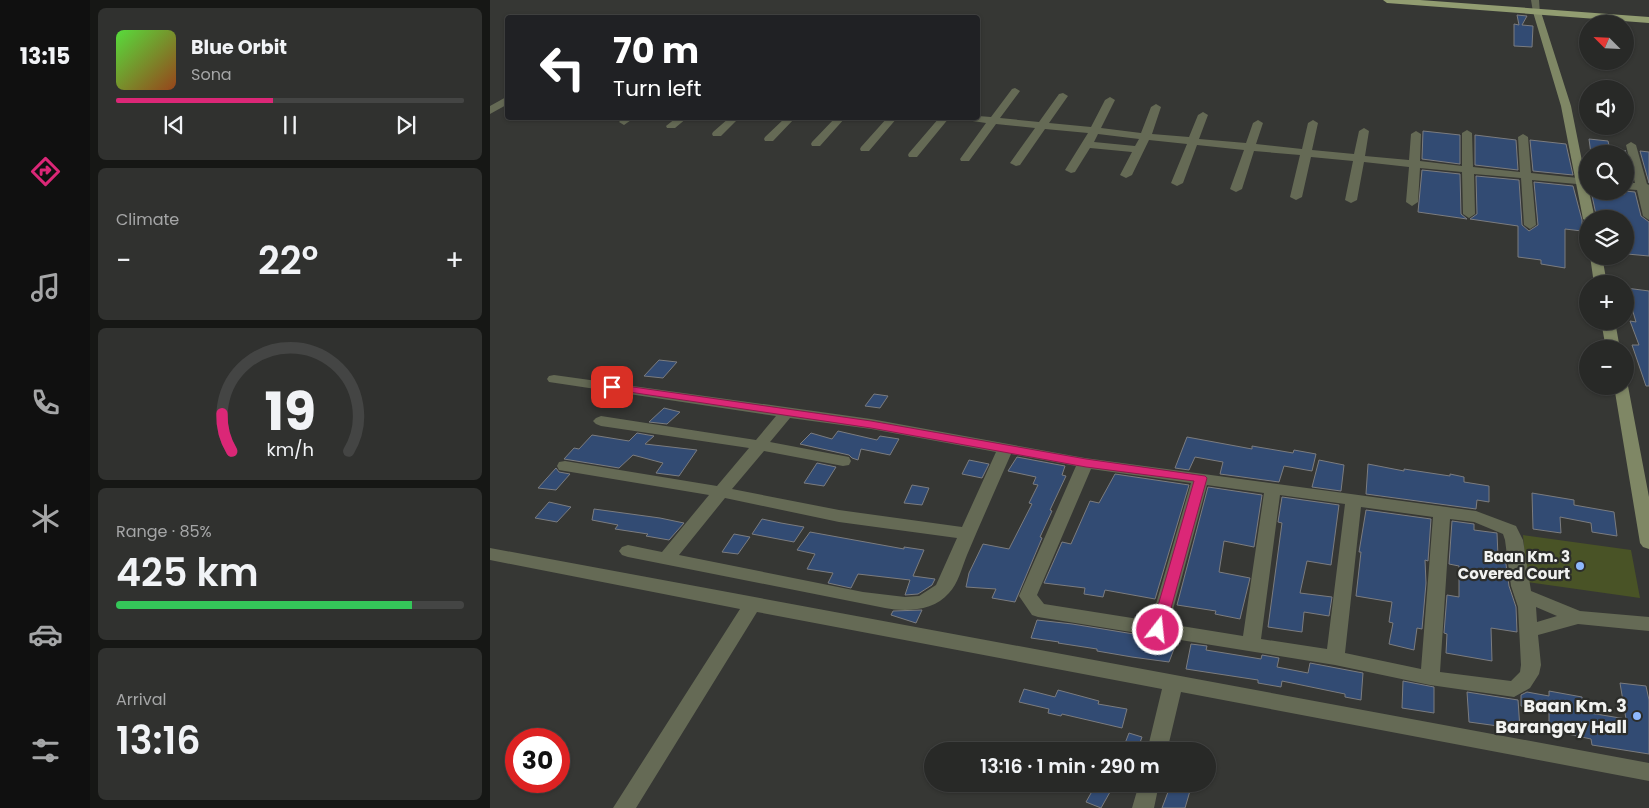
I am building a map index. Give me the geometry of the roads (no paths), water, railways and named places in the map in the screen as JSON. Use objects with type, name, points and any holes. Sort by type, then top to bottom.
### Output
[{"type":"main road","points":[[1387,0],[1649,20]]},
{"type":"street","points":[[1535,0],[1579,158]]},
{"type":"street","points":[[966,159],[1015,91]]},
{"type":"street","points":[[1016,162],[1063,96]]},
{"type":"street","points":[[1071,170],[1094,132],[1110,100]]},
{"type":"street","points":[[490,110],[505,101]]},
{"type":"street","points":[[1126,175],[1145,137],[1156,108]]},
{"type":"street","points":[[1177,183],[1203,116]]},
{"type":"street","points":[[980,119],[1579,181]]},
{"type":"street","points":[[671,126],[679,120]]},
{"type":"street","points":[[717,134],[732,120]]},
{"type":"street","points":[[769,138],[788,120]]},
{"type":"street","points":[[816,144],[838,120]]},
{"type":"street","points":[[865,148],[890,120]]},
{"type":"street","points":[[913,155],[942,120]]},
{"type":"street","points":[[1236,189],[1258,123]]},
{"type":"street","points":[[1296,197],[1313,123]]},
{"type":"street","points":[[1351,200],[1364,131]]},
{"type":"street","points":[[1467,133],[1469,214]]},
{"type":"street","points":[[1412,202],[1416,134]]},
{"type":"street","points":[[1523,137],[1530,225]]},
{"type":"street","points":[[1086,144],[1139,150]]},
{"type":"street","points":[[1634,154],[1645,188],[1649,216]]},
{"type":"street","points":[[554,379],[871,424],[1086,463],[1354,499],[1442,512],[1491,522],[1510,530],[1514,540],[1523,595],[1527,607],[1531,665],[1529,674],[1514,689],[1430,678],[1335,658],[1038,610],[1028,596],[1086,463]]},
{"type":"street","points":[[1623,395],[1649,543]]},
{"type":"street","points":[[667,558],[786,413]]},
{"type":"street","points":[[601,421],[760,445],[844,461]]},
{"type":"street","points":[[628,551],[863,598],[896,603],[918,603],[933,599],[943,589],[1006,449]]},
{"type":"street","points":[[565,466],[720,492],[839,516],[969,534]]},
{"type":"street","points":[[1158,630],[1201,478]]},
{"type":"street","points":[[1251,645],[1273,488]]},
{"type":"street","points":[[1335,658],[1354,499]]},
{"type":"street","points":[[1430,678],[1442,512]]},
{"type":"street","points":[[490,554],[752,605],[1649,772]]},
{"type":"street","points":[[1523,595],[1578,617],[1649,624]]},
{"type":"street","points":[[624,808],[752,605]]},
{"type":"street","points":[[1528,631],[1578,617]]},
{"type":"street","points":[[1159,742],[1174,684]]},
{"type":"street","points":[[1143,808],[1147,792]]},
{"type":"place","name":"Baan Km. 3 Covered Court","points":[[1580,566]]},
{"type":"place","name":"Baan Km. 3 Barangay Hall","points":[[1637,716]]}]
